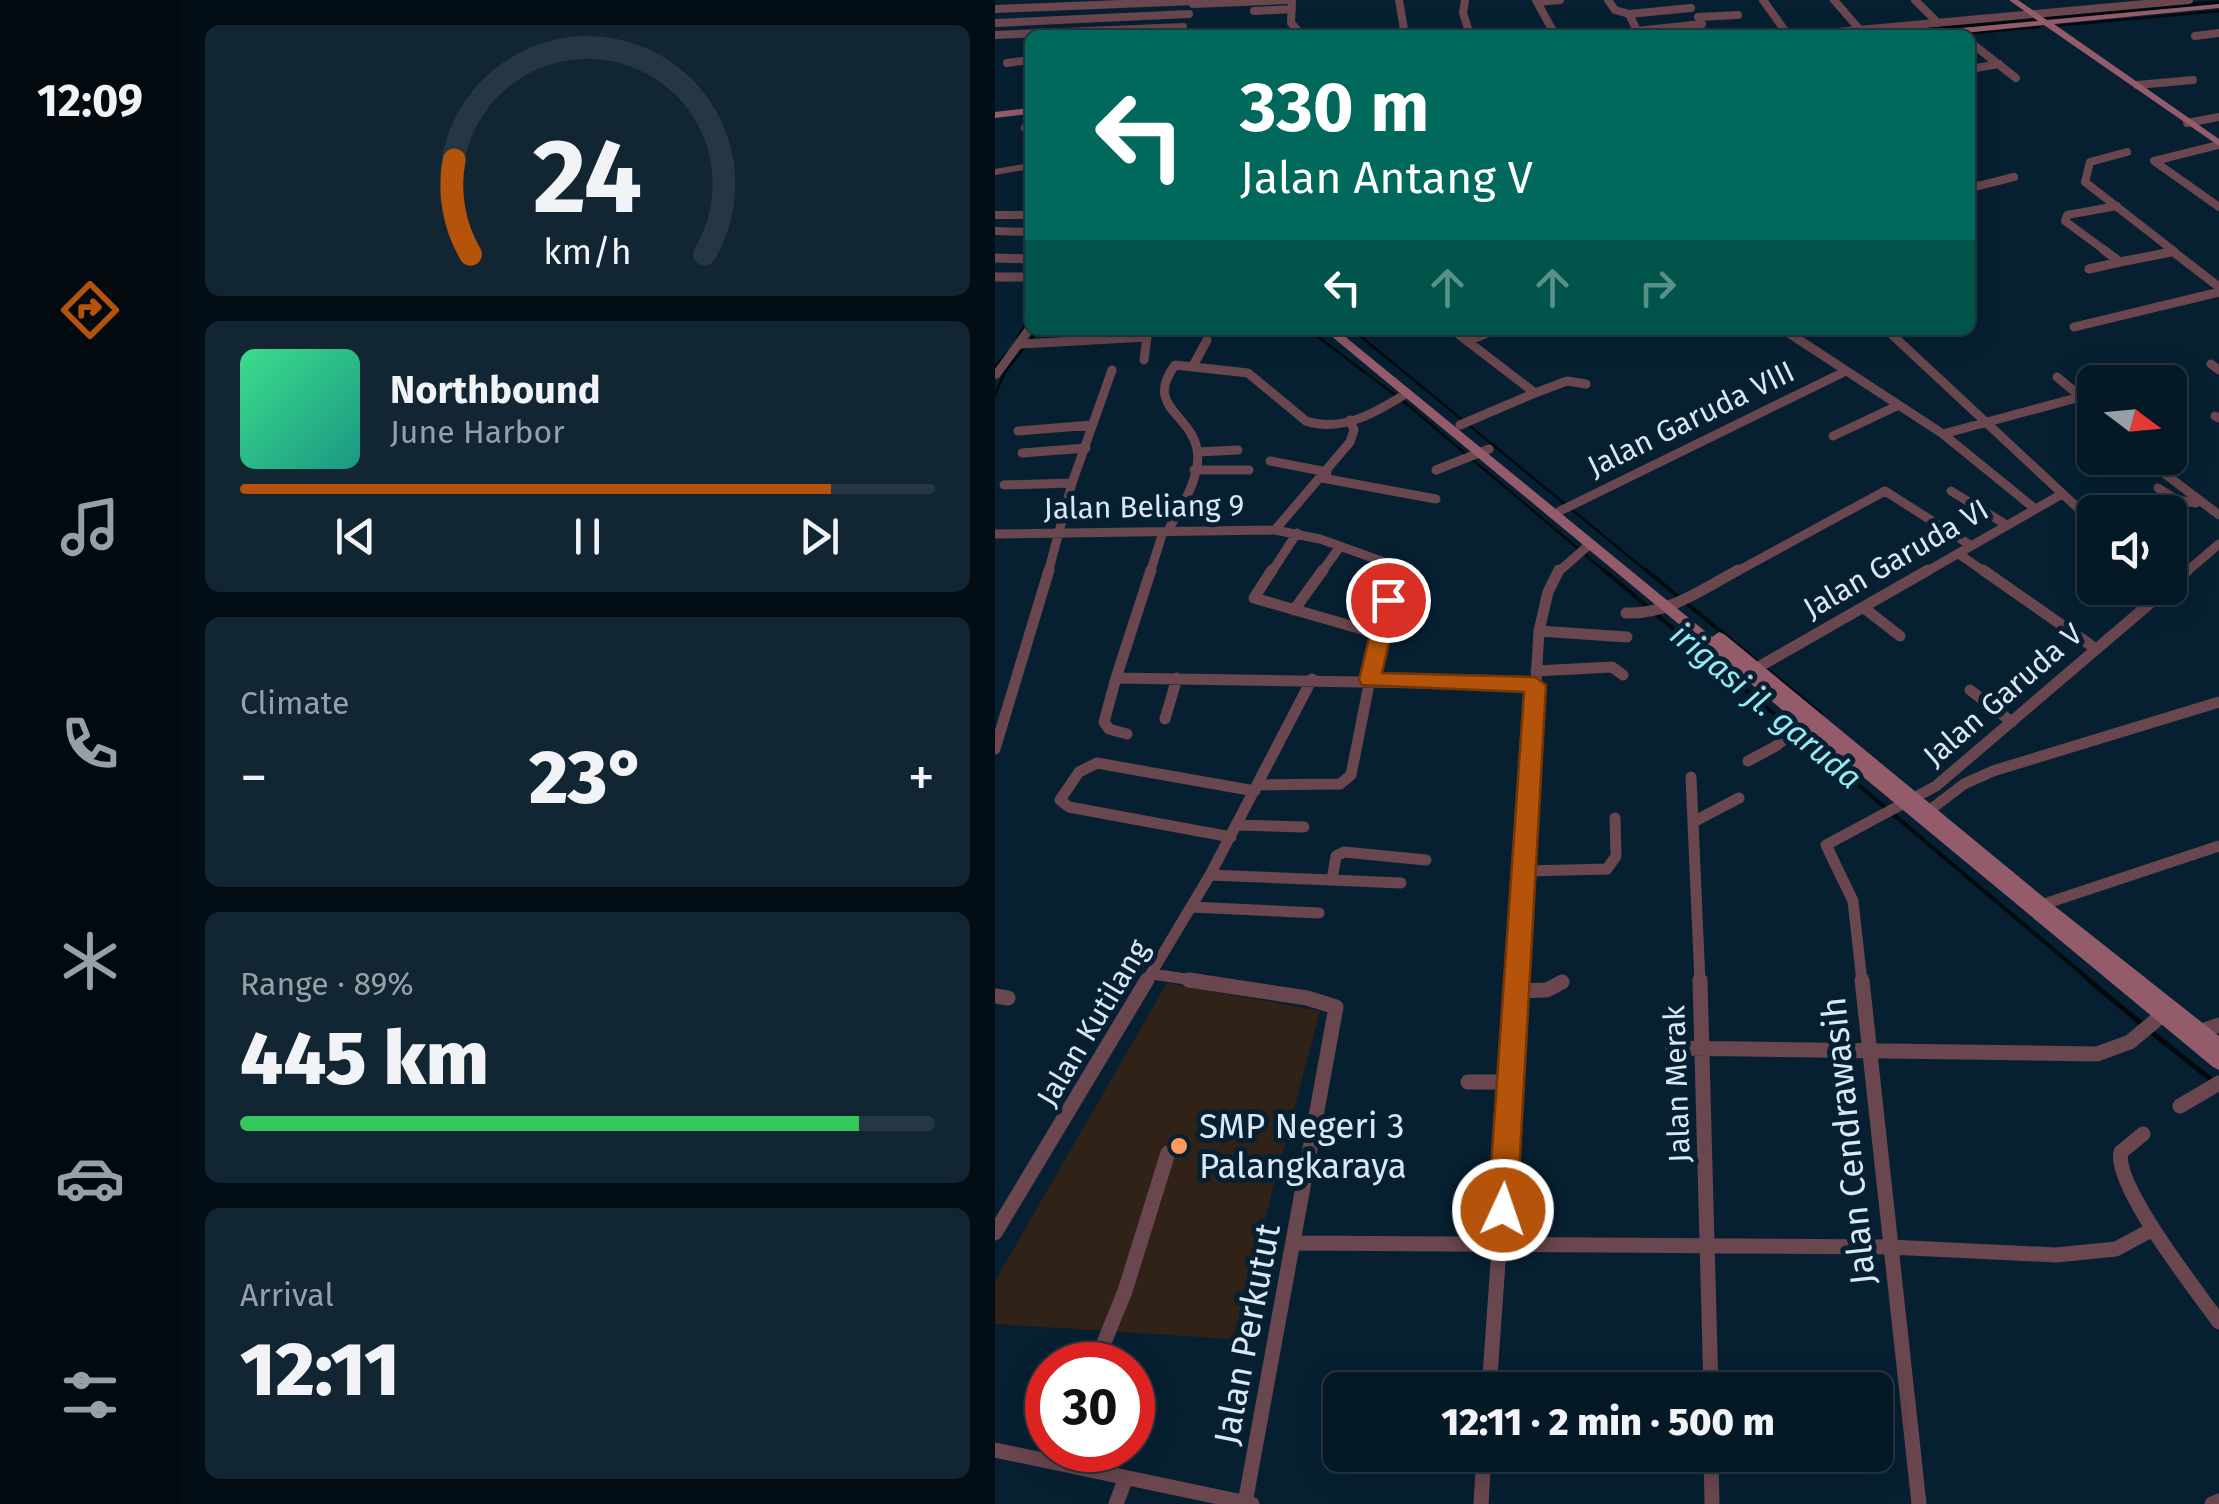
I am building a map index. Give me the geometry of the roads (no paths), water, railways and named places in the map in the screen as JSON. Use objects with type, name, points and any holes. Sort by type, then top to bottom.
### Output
[{"type":"main road","points":[[2013,0],[2219,144]]},
{"type":"main road","points":[[1975,30],[2039,18],[2219,6]]},
{"type":"main road","points":[[995,115],[1025,114]]},
{"type":"main road","points":[[1335,335],[1400,397],[1561,511],[1661,608]]},
{"type":"main road","points":[[1352,335],[1460,424],[1476,454],[1583,548],[1752,671],[1899,807]]},
{"type":"main road","points":[[1752,671],[1795,728],[1899,807],[1924,815],[2041,904],[2193,1034],[2219,1062]]},
{"type":"main road","points":[[1974,856],[2151,1025],[2193,1034],[2219,1046]]},
{"type":"street","points":[[1399,0],[1404,30]]},
{"type":"street","points":[[1465,0],[1463,12],[1468,30]]},
{"type":"street","points":[[1552,30],[1536,1],[1561,0]]},
{"type":"street","points":[[1609,0],[1615,10],[1629,14],[1691,8]]},
{"type":"street","points":[[1685,0],[1706,30]]},
{"type":"street","points":[[1763,0],[1785,30]]},
{"type":"street","points":[[1835,0],[1859,30],[2039,18],[2104,7],[2189,0]]},
{"type":"street","points":[[1915,0],[1938,23]]},
{"type":"street","points":[[2095,0],[2104,7]]},
{"type":"street","points":[[1181,30],[1194,2]]},
{"type":"street","points":[[1073,18],[1080,3]]},
{"type":"street","points":[[995,9],[1080,3],[1290,3]]},
{"type":"street","points":[[1254,12],[1290,3]]},
{"type":"street","points":[[1290,3],[1294,30]]},
{"type":"street","points":[[995,23],[1189,14]]},
{"type":"street","points":[[1629,14],[1637,30]]},
{"type":"street","points":[[1654,30],[1738,15]]},
{"type":"street","points":[[2195,36],[2219,33]]},
{"type":"street","points":[[995,35],[1025,34]]},
{"type":"street","points":[[1975,50],[2016,78]]},
{"type":"street","points":[[1007,63],[1025,61]]},
{"type":"street","points":[[1975,68],[1999,64]]},
{"type":"street","points":[[2137,85],[2193,80]]},
{"type":"street","points":[[2187,123],[2219,117]]},
{"type":"street","points":[[2219,144],[2155,160],[2166,174],[2219,207]]},
{"type":"street","points":[[2127,152],[2090,162],[2084,172],[2085,182],[2219,290]]},
{"type":"street","points":[[995,172],[1025,167]]},
{"type":"street","points":[[1975,187],[2014,177]]},
{"type":"street","points":[[2117,206],[2064,218],[2120,262]]},
{"type":"street","points":[[995,215],[1025,215]]},
{"type":"street","points":[[995,231],[1025,232]]},
{"type":"street","points":[[2089,269],[2171,252]]},
{"type":"street","points":[[995,258],[1025,259]]},
{"type":"street","points":[[995,278],[1025,277]]},
{"type":"street","points":[[2074,327],[2219,290]]},
{"type":"street","points":[[995,376],[1026,335]]},
{"type":"street","points":[[1459,335],[1535,394]]},
{"type":"street","points":[[1467,342],[1483,335]]},
{"type":"street","points":[[1791,335],[1943,434],[2034,508]]},
{"type":"street","points":[[1892,335],[2077,508]]},
{"type":"street","points":[[1021,344],[1161,336]]},
{"type":"street","points":[[1144,360],[1147,337]]},
{"type":"street","points":[[1097,352],[1099,340]]},
{"type":"street","points":[[1195,364],[1207,340]]},
{"type":"street","points":[[1057,356],[1059,342]]},
{"type":"street","points":[[2219,362],[2211,364],[2219,370]]},
{"type":"street","points":[[1127,734],[1109,729],[1104,722],[1165,532],[1194,470],[1197,452],[1165,396],[1165,380],[1173,366],[1195,364],[1251,374],[1313,424],[1334,426],[1400,397]]},
{"type":"street","points":[[995,748],[1027,650],[1071,483],[1112,370]]},
{"type":"street","name":"Jalan Garuda VIII","points":[[1561,511],[1844,372]]},
{"type":"street","points":[[2057,377],[2077,394]]},
{"type":"street","points":[[1460,424],[1567,380],[1586,384]]},
{"type":"street","points":[[1943,434],[2077,397]]},
{"type":"street","points":[[1833,436],[1897,406]]},
{"type":"street","name":"Jalan Beliang 9","points":[[995,534],[1275,530],[1350,442],[1354,430],[1350,420]]},
{"type":"street","points":[[1018,431],[1092,425]]},
{"type":"street","points":[[1022,453],[1085,448]]},
{"type":"street","points":[[1197,452],[1238,450]]},
{"type":"street","points":[[1436,470],[1476,454]]},
{"type":"street","points":[[1270,461],[1436,499]]},
{"type":"street","points":[[1194,470],[1249,470]]},
{"type":"street","points":[[2165,475],[2219,515]]},
{"type":"street","points":[[1004,485],[1071,483]]},
{"type":"street","points":[[2158,488],[2177,500],[2200,504]]},
{"type":"street","points":[[1951,491],[2005,524]]},
{"type":"street","points":[[1626,613],[1661,608],[1885,492],[1970,545]]},
{"type":"street","name":"Jalan Garuda VI","points":[[1752,671],[2061,494]]},
{"type":"street","points":[[1275,530],[1398,567],[1347,780],[1340,784],[1257,788],[1097,763],[1079,772],[1060,800],[1069,807],[1234,831],[1305,827]]},
{"type":"street","points":[[1297,534],[1253,594],[1257,600],[1379,634]]},
{"type":"street","name":"Jalan Garuda V","points":[[2187,571],[2219,544]]},
{"type":"street","points":[[1295,610],[1339,548]]},
{"type":"street","points":[[1490,1372],[1515,991],[1527,871],[1539,631],[1547,590],[1554,576],[1583,548]]},
{"type":"street","points":[[1959,554],[2096,648]]},
{"type":"street","name":"Jalan Garuda V","points":[[1899,807],[1956,771],[2147,605]]},
{"type":"street","points":[[1864,608],[1901,636]]},
{"type":"street","points":[[1539,631],[1627,638]]},
{"type":"street","points":[[1116,678],[1536,678],[1615,667],[1623,675]]},
{"type":"street","points":[[1165,719],[1177,678]]},
{"type":"street","name":"Jalan Kutilang","points":[[995,1233],[1210,875],[1313,678]]},
{"type":"street","points":[[1970,690],[2011,722]]},
{"type":"street","points":[[1924,815],[1964,784],[1993,771],[2219,702]]},
{"type":"street","points":[[1748,761],[1776,746],[1795,728]]},
{"type":"street","name":"Jalan Merak","points":[[1691,777],[1711,1372]]},
{"type":"street","points":[[1693,822],[1739,798]]},
{"type":"street","name":"Jalan Cendrawasih","points":[[1899,807],[1826,846],[1853,901],[1919,1504]]},
{"type":"street","points":[[1527,871],[1607,869],[1616,856],[1615,818]]},
{"type":"street","points":[[2041,904],[2219,846]]},
{"type":"street","points":[[1331,880],[1339,852],[1426,860]]},
{"type":"street","points":[[1210,875],[1401,884]]},
{"type":"street","points":[[1191,907],[1319,913]]},
{"type":"street","name":"Jalan Perkutut","points":[[1152,974],[1335,1005],[1248,1503]]},
{"type":"street","points":[[1515,991],[1547,990],[1562,982]]},
{"type":"street","points":[[1673,1048],[2097,1054],[2120,1048],[2151,1025]]},
{"type":"street","points":[[2193,1034],[2219,1025]]},
{"type":"street","points":[[1467,1082],[1510,1082]]},
{"type":"street","points":[[2181,1106],[2217,1085]]},
{"type":"street","points":[[2143,1134],[2123,1147],[2117,1162],[2153,1229],[2219,1322]]},
{"type":"street","points":[[1104,1342],[1125,1291],[1167,1153]]},
{"type":"street","points":[[1295,1242],[1889,1247],[2056,1255],[2116,1249],[2139,1240],[2153,1229]]},
{"type":"street","points":[[995,1450],[1025,1453]]},
{"type":"street","points":[[1102,1472],[1248,1503]]},
{"type":"street","points":[[1481,1504],[1483,1472]]},
{"type":"street","points":[[1711,1472],[1712,1504]]},
{"type":"street","points":[[1116,1504],[1125,1480]]},
{"type":"waterway","points":[[2054,26],[2219,11]]},
{"type":"waterway","points":[[1975,33],[2039,27]]},
{"type":"waterway","points":[[1017,338],[1025,325]]},
{"type":"waterway","points":[[995,395],[1005,372],[1034,335]]},
{"type":"waterway","name":"irigasi jl. garuda","points":[[1316,335],[1403,401],[1607,573]]},
{"type":"waterway","points":[[1359,335],[1649,573]]},
{"type":"waterway","points":[[995,367],[1006,354]]},
{"type":"waterway","name":"irigasi jl. garuda","points":[[1604,570],[1650,609]]},
{"type":"waterway","points":[[1646,570],[1821,714]]},
{"type":"waterway","name":"irigasi jl. garuda","points":[[1657,615],[2092,982]]},
{"type":"waterway","name":"irigasi jl. garuda","points":[[2089,980],[2143,1025]]},
{"type":"waterway","name":"irigasi jl. garuda","points":[[2150,1031],[2213,1081]]},
{"type":"place","name":"SMP Negeri 3 Palangkaraya","points":[[1179,1146]]}]
